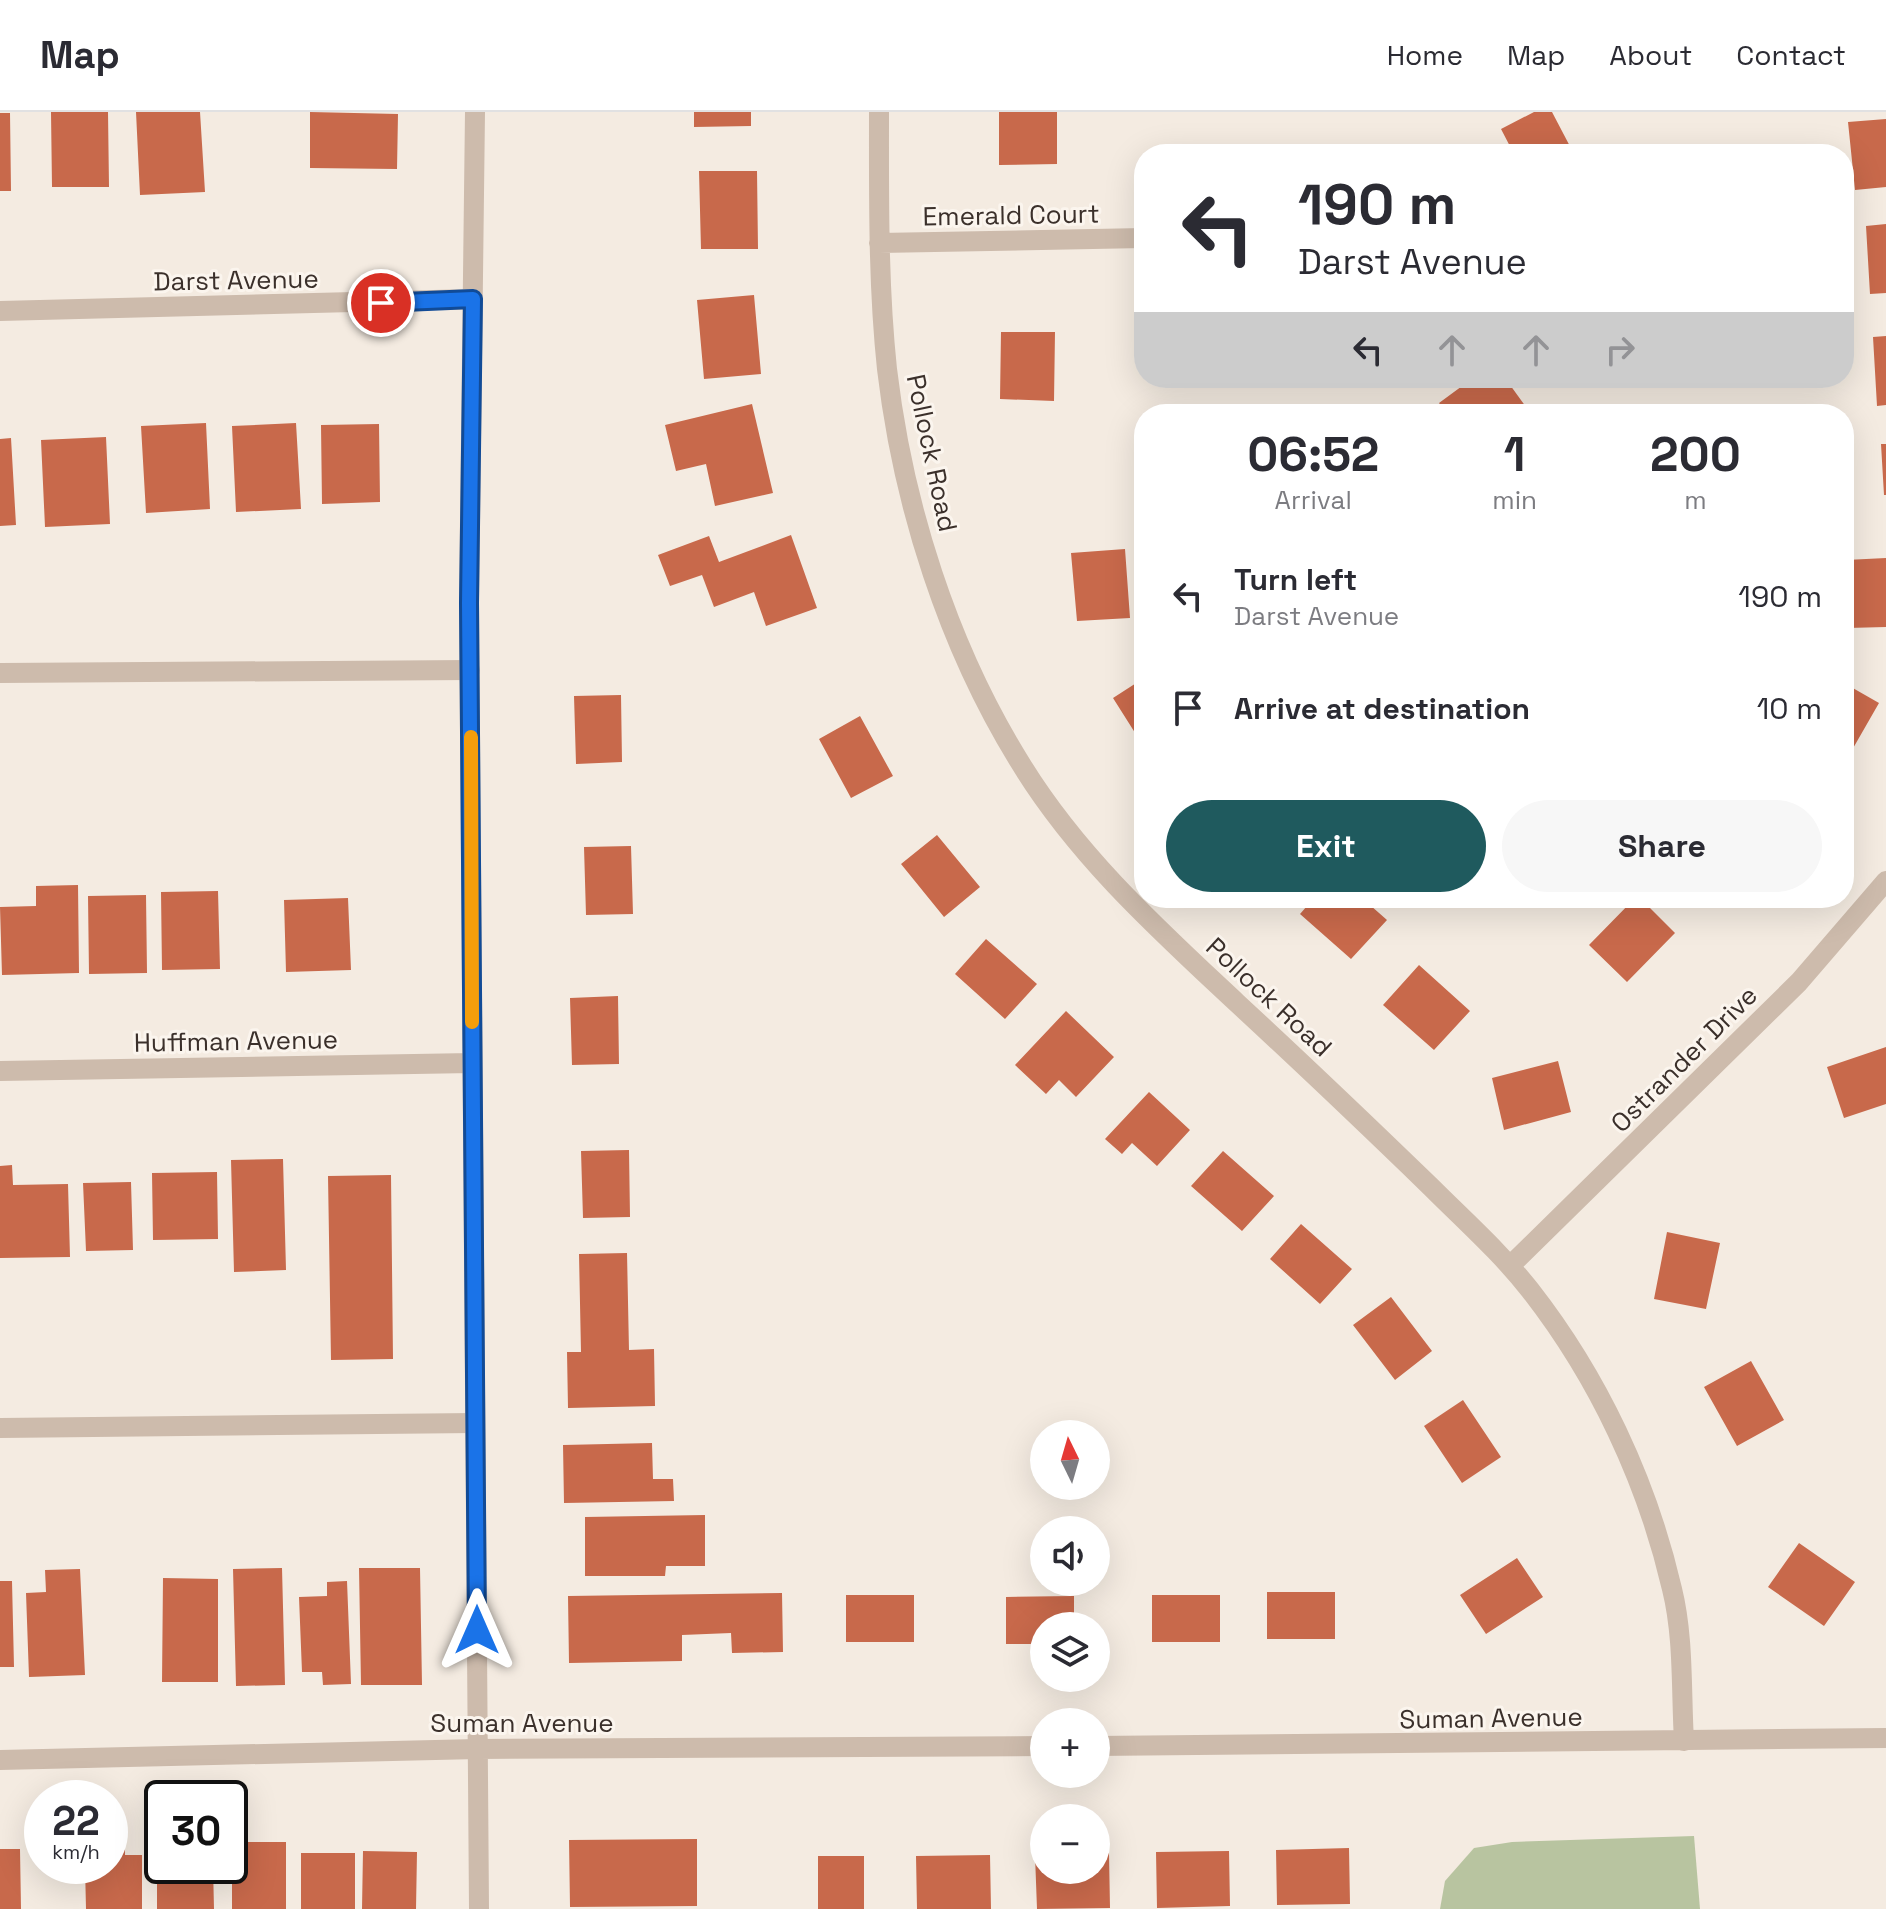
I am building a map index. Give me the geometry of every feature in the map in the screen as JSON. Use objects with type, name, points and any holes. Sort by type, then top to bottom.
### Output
[{"type":"street","points":[[475,112],[470,670],[479,1909]]},
{"type":"street","name":"Pollock Road","points":[[879,112],[879,243],[887,370],[904,468],[926,550],[966,661],[1020,763],[1070,835],[1134,907]]},
{"type":"street","name":"Emerald Court","points":[[879,243],[1134,238]]},
{"type":"street","name":"Darst Avenue","points":[[0,311],[473,299]]},
{"type":"street","points":[[0,673],[470,670]]},
{"type":"street","name":"Ostrander Drive","points":[[1510,1266],[1799,982],[1884,889]]},
{"type":"street","name":"Pollock Road","points":[[1136,908],[1360,1117],[1510,1266],[1581,1364],[1621,1437],[1651,1514],[1674,1594],[1684,1741]]},
{"type":"street","name":"Huffman Avenue","points":[[0,1071],[472,1063]]},
{"type":"street","points":[[0,1428],[475,1423]]},
{"type":"street","name":"Suman Avenue","points":[[1110,1746],[1886,1738]]},
{"type":"street","name":"Suman Avenue","points":[[0,1760],[478,1749],[1030,1746]]},
{"type":"green space","points":[[1694,1836],[1700,1909],[1440,1909],[1445,1881],[1474,1848],[1512,1842]]},
{"type":"building","points":[[51,112],[108,112],[109,187],[52,187]]},
{"type":"building","points":[[136,112],[200,112],[205,192],[140,195]]},
{"type":"building","points":[[310,112],[398,114],[397,169],[310,168]]},
{"type":"building","points":[[694,112],[751,112],[751,126],[694,127]]},
{"type":"building","points":[[999,112],[1057,112],[1057,164],[999,165]]},
{"type":"building","points":[[1534,112],[1552,112],[1569,144],[1509,144],[1501,129]]},
{"type":"building","points":[[0,113],[10,113],[11,191],[0,191]]},
{"type":"building","points":[[1886,119],[1886,187],[1855,190],[1854,144],[1850,144],[1848,122]]},
{"type":"building","points":[[699,171],[757,171],[758,249],[701,249]]},
{"type":"building","points":[[1886,224],[1886,293],[1870,294],[1866,226]]},
{"type":"building","points":[[754,295],[761,374],[704,379],[697,300]]},
{"type":"building","points":[[1001,332],[1055,332],[1054,401],[1000,399]]},
{"type":"building","points":[[1886,336],[1886,405],[1877,406],[1873,337]]},
{"type":"building","points":[[1459,388],[1512,388],[1524,404],[1440,404]]},
{"type":"building","points":[[752,404],[773,493],[715,506],[706,464],[676,471],[665,425]]},
{"type":"building","points":[[206,423],[210,509],[146,513],[141,426]]},
{"type":"building","points":[[296,423],[301,509],[236,512],[232,426]]},
{"type":"building","points":[[379,424],[380,502],[322,504],[321,425]]},
{"type":"building","points":[[106,437],[110,524],[45,527],[41,440]]},
{"type":"building","points":[[11,438],[16,525],[0,526],[0,439]]},
{"type":"building","points":[[1881,444],[1886,444],[1886,495],[1884,495]]},
{"type":"building","points":[[791,535],[817,608],[766,626],[754,592],[714,607],[702,575],[670,586],[658,555],[709,536],[719,562]]},
{"type":"building","points":[[1125,549],[1130,618],[1077,621],[1071,553]]},
{"type":"building","points":[[1886,558],[1886,627],[1854,628],[1854,560]]},
{"type":"building","points":[[1134,684],[1134,731],[1113,698]]},
{"type":"building","points":[[1854,689],[1879,703],[1854,747]]},
{"type":"building","points":[[621,695],[622,762],[576,764],[574,696]]},
{"type":"building","points":[[860,716],[893,776],[851,798],[819,739]]},
{"type":"building","points":[[937,835],[980,887],[944,917],[901,864]]},
{"type":"building","points":[[631,846],[633,914],[586,915],[584,847]]},
{"type":"building","points":[[78,885],[79,973],[2,975],[0,907],[36,906],[36,886]]},
{"type":"building","points":[[218,891],[220,969],[162,970],[161,892]]},
{"type":"building","points":[[146,895],[147,973],[89,974],[88,896]]},
{"type":"building","points":[[348,898],[351,970],[286,972],[284,900]]},
{"type":"building","points":[[1305,908],[1373,908],[1387,920],[1351,959],[1300,914]]},
{"type":"building","points":[[1625,908],[1650,908],[1675,933],[1627,982],[1589,945]]},
{"type":"building","points":[[986,939],[1037,984],[1005,1019],[955,974]]},
{"type":"building","points":[[1419,965],[1470,1011],[1434,1050],[1383,1005]]},
{"type":"building","points":[[618,996],[619,1064],[572,1065],[570,998]]},
{"type":"building","points":[[1066,1011],[1114,1057],[1076,1097],[1059,1080],[1046,1094],[1015,1065]]},
{"type":"building","points":[[1886,1047],[1886,1104],[1844,1118],[1827,1067]]},
{"type":"building","points":[[1558,1061],[1571,1112],[1504,1130],[1492,1078]]},
{"type":"building","points":[[1149,1092],[1190,1130],[1157,1166],[1132,1143],[1122,1154],[1105,1139]]},
{"type":"building","points":[[629,1150],[630,1217],[583,1218],[581,1151]]},
{"type":"building","points":[[1223,1151],[1274,1196],[1242,1231],[1191,1186]]},
{"type":"building","points":[[283,1159],[286,1270],[234,1272],[231,1160]]},
{"type":"building","points":[[12,1165],[13,1185],[68,1184],[70,1257],[0,1258],[0,1166]]},
{"type":"building","points":[[217,1172],[218,1239],[153,1240],[152,1173]]},
{"type":"building","points":[[391,1175],[393,1359],[331,1360],[328,1176]]},
{"type":"building","points":[[131,1182],[133,1250],[86,1251],[83,1183]]},
{"type":"building","points":[[1301,1224],[1352,1269],[1320,1304],[1270,1259]]},
{"type":"building","points":[[1667,1232],[1720,1243],[1706,1309],[1654,1299]]},
{"type":"building","points":[[627,1253],[629,1350],[654,1349],[655,1406],[568,1408],[567,1352],[581,1352],[579,1254]]},
{"type":"building","points":[[1391,1297],[1432,1351],[1395,1380],[1353,1325]]},
{"type":"building","points":[[1751,1361],[1784,1420],[1737,1446],[1704,1387]]},
{"type":"building","points":[[1463,1400],[1501,1457],[1462,1483],[1424,1426]]},
{"type":"building","points":[[652,1443],[653,1479],[673,1479],[674,1501],[564,1503],[563,1445]]},
{"type":"building","points":[[705,1515],[705,1566],[666,1566],[665,1576],[585,1576],[585,1517]]},
{"type":"building","points":[[1799,1543],[1855,1582],[1824,1626],[1768,1587]]},
{"type":"building","points":[[1517,1558],[1543,1597],[1486,1634],[1460,1595]]},
{"type":"building","points":[[282,1568],[285,1685],[236,1686],[233,1569]]},
{"type":"building","points":[[359,1568],[420,1568],[422,1685],[361,1685]]},
{"type":"building","points":[[80,1569],[85,1675],[29,1677],[26,1593],[46,1592],[45,1570]]},
{"type":"building","points":[[163,1578],[218,1579],[218,1682],[162,1682]]},
{"type":"building","points":[[0,1581],[12,1581],[14,1667],[0,1667]]},
{"type":"building","points":[[347,1581],[351,1684],[323,1685],[322,1672],[302,1672],[299,1597],[327,1596],[327,1582]]},
{"type":"building","points":[[1267,1592],[1335,1592],[1335,1639],[1267,1639]]},
{"type":"building","points":[[782,1593],[783,1652],[732,1653],[731,1633],[682,1635],[682,1661],[569,1663],[568,1596]]},
{"type":"building","points":[[846,1595],[914,1595],[914,1642],[846,1642]]},
{"type":"building","points":[[1152,1595],[1220,1595],[1220,1642],[1152,1642]]},
{"type":"building","points":[[1074,1596],[1074,1612],[1030,1612],[1030,1644],[1006,1644],[1006,1597]]},
{"type":"building","points":[[697,1839],[697,1906],[570,1907],[569,1840]]},
{"type":"building","points":[[248,1842],[286,1842],[286,1909],[232,1909],[232,1884],[248,1884]]},
{"type":"building","points":[[1349,1848],[1350,1904],[1277,1905],[1276,1850]]},
{"type":"building","points":[[0,1849],[20,1849],[21,1909],[0,1909]]},
{"type":"building","points":[[363,1851],[417,1852],[416,1909],[362,1909]]},
{"type":"building","points":[[1229,1851],[1230,1906],[1157,1908],[1156,1852]]},
{"type":"building","points":[[301,1853],[355,1853],[355,1909],[301,1909]]},
{"type":"building","points":[[128,1855],[142,1855],[142,1909],[86,1909],[85,1884],[128,1884]]},
{"type":"building","points":[[990,1855],[991,1909],[917,1909],[916,1856]]},
{"type":"building","points":[[818,1856],[864,1856],[864,1909],[818,1909]]},
{"type":"building","points":[[157,1884],[213,1884],[214,1909],[157,1909]]},
{"type":"building","points":[[1036,1884],[1110,1884],[1110,1908],[1037,1909]]},
{"type":"slow traffic","points":[[471,737],[472,1022]]},
{"type":"route","points":[[381,303],[473,299],[469,603],[477,1630]]}]
